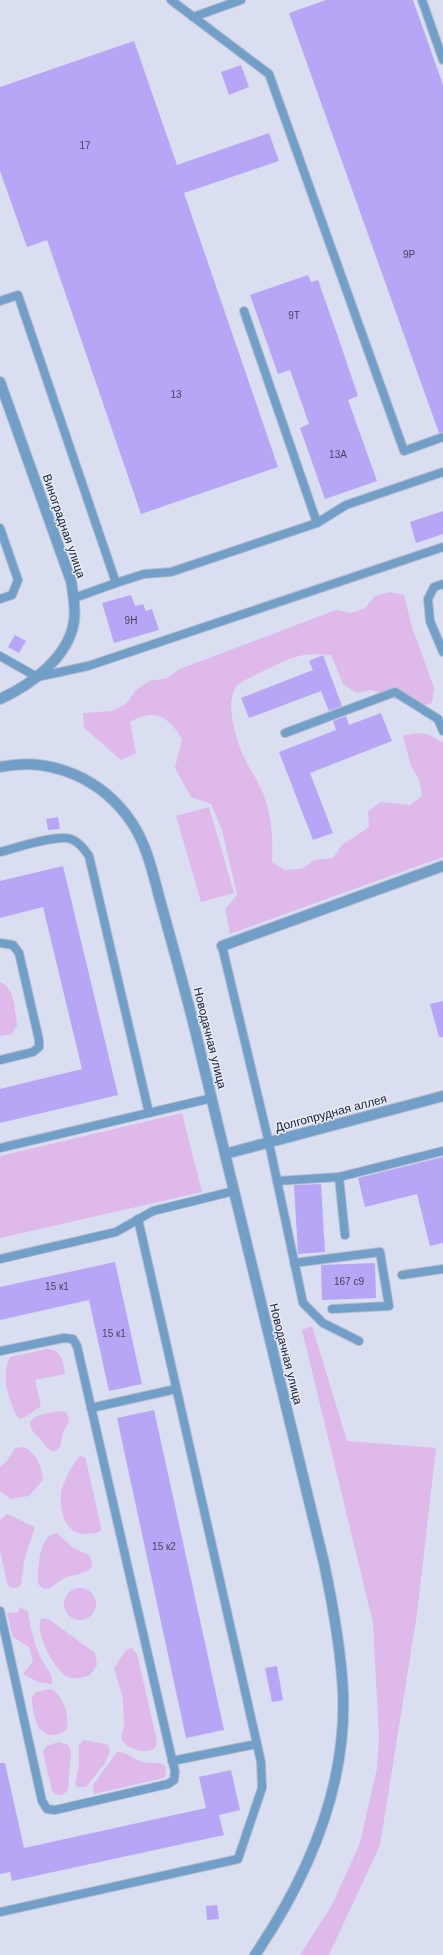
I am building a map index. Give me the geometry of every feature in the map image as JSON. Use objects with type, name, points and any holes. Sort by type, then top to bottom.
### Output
[{"type":"street","name":"Виноградная улица","points":[[0,382],[71,581],[74,598],[74,620],[69,640],[54,660],[37,677],[12,694],[0,699]]},
{"type":"street","name":"Новодачная улица","points":[[0,768],[11,765],[36,765],[57,768],[78,775],[116,802],[132,823],[143,843],[176,957],[212,1098],[271,1350],[324,1563],[339,1649],[343,1694],[341,1740],[334,1781],[321,1833],[302,1877],[279,1919],[254,1955]]},
{"type":"street","points":[[222,946],[443,866]]},
{"type":"street","name":"Долгопрудная аллея","points":[[225,1154],[443,1096]]},
{"type":"lane","points":[[171,0],[269,74],[404,451],[443,437]]},
{"type":"lane","points":[[193,17],[241,0]]},
{"type":"lane","points":[[422,0],[443,60]]},
{"type":"lane","points":[[0,301],[18,295],[116,583]]},
{"type":"lane","points":[[244,311],[317,523]]},
{"type":"lane","points":[[74,598],[144,574],[171,572],[317,523],[346,505],[443,472]]},
{"type":"lane","points":[[0,528],[18,580],[12,595],[0,599]]},
{"type":"lane","points":[[0,656],[37,677],[88,666],[443,547]]},
{"type":"lane","points":[[443,584],[434,587],[428,599],[430,621],[443,652]]},
{"type":"lane","points":[[285,733],[395,692],[438,719],[443,730]]},
{"type":"lane","points":[[0,852],[59,838],[71,839],[82,846],[89,856],[149,1113]]},
{"type":"lane","points":[[0,943],[13,944],[19,952],[40,1040],[39,1047],[33,1052],[0,1060]]},
{"type":"lane","points":[[222,946],[269,1143],[303,1304],[323,1323],[359,1341]]},
{"type":"lane","points":[[0,1148],[212,1098]]},
{"type":"lane","points":[[277,1181],[339,1177],[443,1151]]},
{"type":"lane","points":[[339,1177],[345,1235]]},
{"type":"lane","points":[[0,1259],[116,1232],[153,1211],[234,1191]]},
{"type":"lane","points":[[0,1912],[238,1860],[262,1788],[261,1762],[138,1219]]},
{"type":"lane","points":[[294,1263],[380,1252],[389,1306],[332,1309]]},
{"type":"lane","points":[[402,1275],[443,1269]]},
{"type":"lane","points":[[0,1352],[64,1338],[72,1339],[77,1346],[172,1761],[174,1780],[168,1784],[54,1810],[47,1809],[42,1802],[0,1611]]},
{"type":"lane","points":[[91,1408],[176,1389]]},
{"type":"lane","points":[[172,1761],[257,1744]]},
{"type":"shaded area","points":[[389,592],[404,595],[411,624],[434,688],[432,703],[415,707],[372,690],[357,693],[343,684],[331,655],[312,654],[297,656],[265,670],[238,685],[233,692],[231,701],[233,724],[243,756],[259,784],[267,805],[272,833],[272,862],[285,870],[301,869],[315,860],[333,858],[342,845],[369,827],[368,811],[381,802],[410,805],[422,796],[419,779],[411,766],[403,736],[420,733],[428,735],[443,743],[443,857],[230,934],[225,909],[237,895],[222,830],[211,804],[191,797],[175,768],[182,739],[177,731],[166,720],[154,715],[139,718],[130,722],[136,753],[121,760],[84,728],[83,713],[112,711],[127,703],[136,690],[149,681],[165,679],[180,669],[336,610],[351,613],[365,608],[375,596]]},
{"type":"shaded area","points":[[209,807],[234,893],[201,902],[176,816]]},
{"type":"shaded area","points":[[0,982],[9,989],[11,994],[15,1007],[17,1025],[12,1034],[0,1036]]},
{"type":"shaded area","points":[[182,1113],[202,1192],[0,1238],[0,1156]]},
{"type":"shaded area","points":[[312,1326],[347,1441],[436,1448],[417,1614],[380,1845],[329,1955],[300,1955],[332,1905],[360,1843],[377,1768],[379,1738],[373,1623],[302,1330]]},
{"type":"shaded area","points":[[47,1349],[59,1354],[65,1374],[35,1380],[41,1406],[25,1417],[19,1419],[12,1405],[7,1388],[7,1364],[10,1357]]},
{"type":"shaded area","points":[[61,1411],[67,1413],[69,1422],[63,1432],[60,1447],[54,1452],[46,1447],[30,1425],[34,1418],[40,1415]]},
{"type":"shaded area","points":[[24,1447],[38,1460],[43,1480],[29,1496],[11,1499],[0,1491],[0,1467],[7,1461],[15,1448]]},
{"type":"shaded area","points":[[80,1456],[85,1457],[86,1460],[101,1527],[101,1530],[96,1533],[86,1534],[73,1531],[68,1526],[62,1513],[62,1488],[72,1467]]},
{"type":"shaded area","points":[[7,1514],[35,1527],[24,1561],[21,1585],[16,1588],[10,1587],[7,1583],[0,1550],[0,1520]]},
{"type":"shaded area","points":[[57,1533],[73,1548],[89,1555],[92,1566],[89,1570],[67,1577],[52,1587],[44,1589],[38,1584],[40,1554],[46,1540],[51,1535]]},
{"type":"shaded area","points":[[80,1588],[89,1591],[93,1595],[96,1604],[93,1613],[89,1617],[80,1620],[71,1617],[67,1613],[64,1604],[67,1595],[71,1591]]},
{"type":"shaded area","points":[[19,1607],[28,1612],[36,1645],[44,1664],[49,1671],[52,1684],[38,1682],[23,1674],[33,1661],[29,1647],[13,1637],[7,1613],[19,1612]]},
{"type":"shaded area","points":[[42,1618],[50,1620],[95,1653],[97,1665],[90,1675],[81,1678],[72,1678],[61,1672],[51,1658],[42,1640],[40,1623]]},
{"type":"shaded area","points":[[131,1648],[137,1654],[157,1741],[155,1748],[147,1751],[136,1750],[127,1746],[121,1739],[124,1725],[123,1699],[114,1668],[126,1650]]},
{"type":"shaded area","points":[[50,1689],[55,1691],[62,1700],[68,1724],[67,1729],[56,1735],[46,1734],[36,1723],[32,1702],[32,1697],[36,1692]]},
{"type":"shaded area","points":[[83,1740],[108,1745],[110,1751],[105,1763],[86,1787],[77,1787],[75,1784],[79,1764],[79,1745]]},
{"type":"shaded area","points":[[59,1742],[68,1745],[71,1751],[68,1791],[62,1795],[55,1794],[52,1791],[43,1752],[46,1746]]},
{"type":"shaded area","points":[[117,1752],[124,1753],[143,1762],[163,1764],[165,1766],[166,1774],[164,1778],[94,1794],[93,1785]]},
{"type":"building","points":[[326,0],[413,0],[443,85],[443,432],[439,433],[289,13]]},
{"type":"building","points":[[134,41],[177,165],[269,133],[279,161],[184,193],[278,467],[141,514],[47,240],[27,247],[0,171],[0,87]]},
{"type":"building","points":[[241,65],[249,87],[229,95],[221,72]]},
{"type":"building","points":[[308,275],[311,282],[318,280],[358,396],[348,400],[377,481],[325,499],[300,428],[309,424],[290,370],[278,374],[250,295]]},
{"type":"building","points":[[443,511],[443,534],[416,543],[410,522]]},
{"type":"building","points":[[131,595],[135,606],[143,604],[146,611],[152,609],[159,630],[114,643],[102,603]]},
{"type":"building","points":[[15,635],[26,641],[19,653],[8,647]]},
{"type":"building","points":[[323,655],[342,706],[329,711],[321,691],[249,718],[241,698],[313,670],[309,661]]},
{"type":"building","points":[[381,713],[392,741],[310,773],[333,833],[313,840],[279,752],[336,730],[333,721],[346,716],[349,725]]},
{"type":"building","points":[[58,817],[60,829],[48,830],[46,819]]},
{"type":"building","points":[[63,866],[118,1095],[0,1123],[0,1089],[82,1069],[43,907],[0,918],[0,881]]},
{"type":"building","points":[[443,1001],[443,1037],[439,1037],[430,1004]]},
{"type":"building","points":[[443,1157],[443,1243],[430,1246],[417,1194],[365,1207],[358,1178]]},
{"type":"building","points":[[321,1184],[325,1252],[298,1254],[294,1185]]},
{"type":"building","points":[[115,1262],[142,1384],[109,1391],[89,1300],[0,1320],[0,1287]]},
{"type":"building","points":[[375,1263],[376,1298],[322,1300],[321,1265]]},
{"type":"building","points":[[154,1410],[224,1730],[186,1738],[117,1418]]},
{"type":"building","points":[[277,1666],[283,1700],[272,1702],[265,1668]]},
{"type":"building","points":[[0,1763],[5,1763],[24,1848],[206,1808],[199,1777],[231,1770],[240,1810],[219,1815],[224,1835],[12,1881],[10,1872],[0,1874]]},
{"type":"building","points":[[217,1905],[219,1919],[207,1920],[206,1906]]}]
